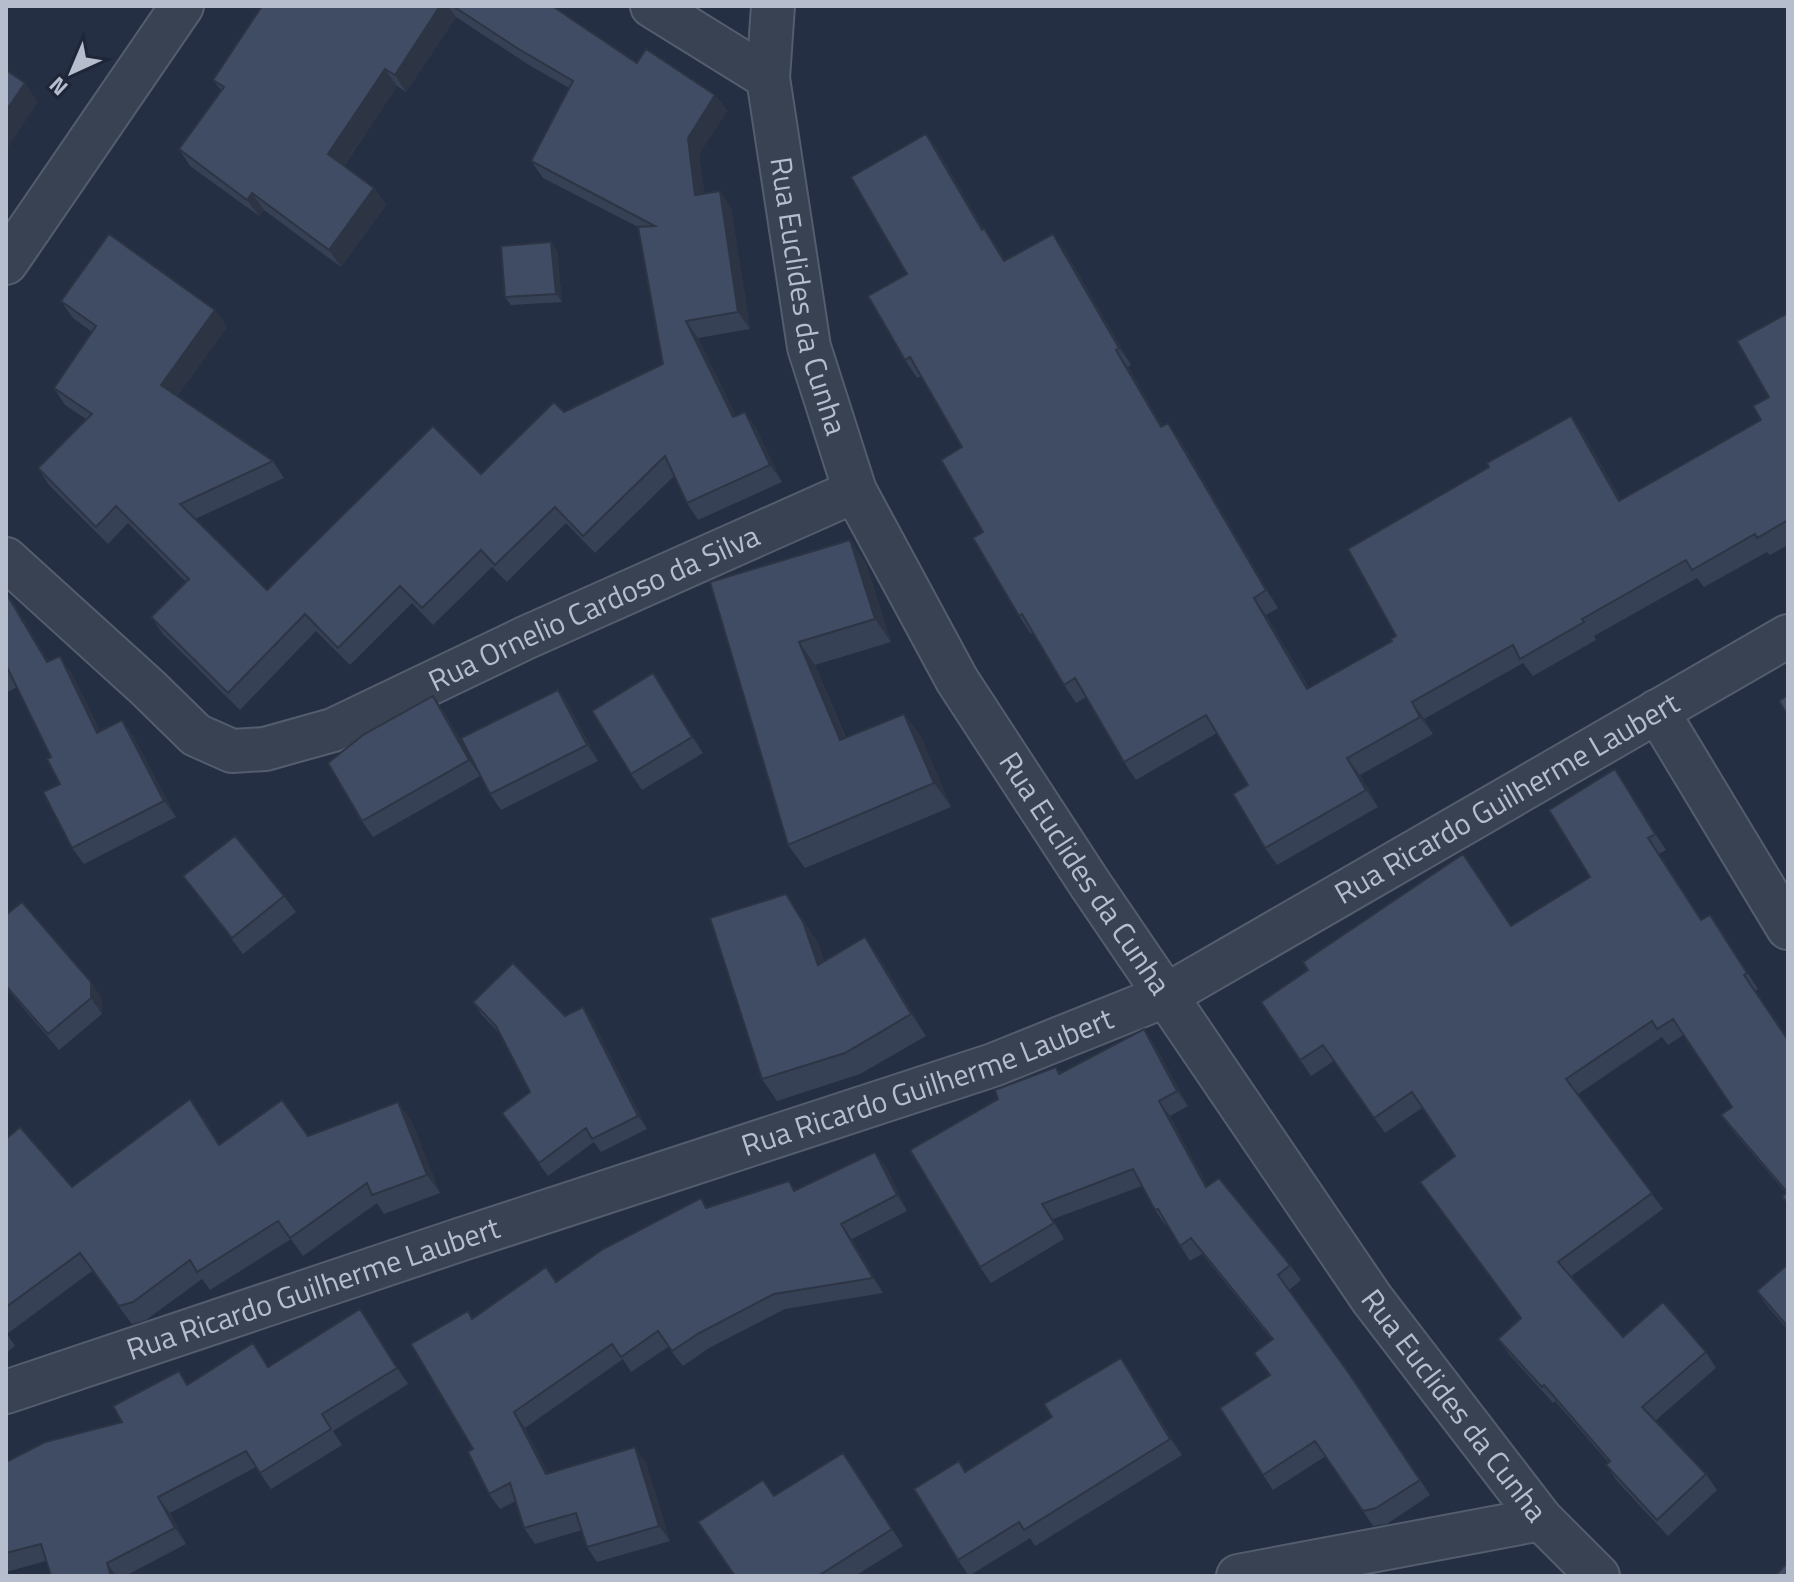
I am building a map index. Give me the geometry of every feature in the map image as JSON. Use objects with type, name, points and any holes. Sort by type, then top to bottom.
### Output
[{"type":"street","points":[[6,263],[182,6]]},
{"type":"street","points":[[652,6],[768,78]]},
{"type":"street","name":"Rua Euclides da Cunha","points":[[773,6],[768,78],[809,347],[855,491],[957,680],[1165,996],[1372,1299],[1541,1519],[1598,1576]]},
{"type":"street","name":"Rua Ornelio Cardoso da Silva","points":[[6,559],[196,735],[232,751],[265,749],[333,730],[525,638],[855,491]]},
{"type":"street","name":"Rua Ricardo Guilherme Laubert","points":[[6,1392],[993,1065],[1165,996],[1788,636]]},
{"type":"street","points":[[1657,711],[1788,928]]},
{"type":"street","points":[[1238,1576],[1541,1519]]},
{"type":"building","points":[[262,6],[440,6],[395,75],[385,69],[328,154],[374,188],[329,250],[252,193],[247,200],[179,149],[224,87],[213,80]]},
{"type":"building","points":[[453,6],[552,6],[637,63],[646,49],[715,95],[688,138],[695,195],[720,191],[738,312],[686,321],[733,417],[745,412],[770,465],[687,503],[665,456],[583,536],[555,507],[495,565],[481,550],[422,608],[400,586],[338,648],[305,614],[228,693],[151,617],[189,579],[116,506],[96,527],[38,468],[92,414],[54,388],[96,326],[61,301],[109,234],[215,310],[161,385],[273,461],[180,504],[267,590],[433,426],[481,474],[554,402],[564,412],[663,364],[638,227],[655,226],[531,161],[573,81]]},
{"type":"building","points":[[6,70],[25,83],[6,111]]},
{"type":"building","points":[[926,134],[982,230],[984,228],[1004,261],[1053,234],[1161,427],[1168,423],[1266,590],[1254,598],[1307,689],[1396,636],[1348,549],[1489,467],[1487,463],[1571,416],[1619,501],[1761,420],[1753,406],[1769,397],[1737,341],[1788,313],[1788,520],[1757,538],[1755,534],[1692,570],[1686,560],[1582,619],[1584,622],[1520,659],[1513,645],[1412,702],[1420,717],[1347,758],[1366,790],[1265,848],[1233,794],[1248,785],[1206,715],[1124,762],[1075,678],[1064,685],[973,538],[983,532],[941,460],[962,447],[910,357],[905,360],[868,296],[907,274],[851,177]]},
{"type":"building","points":[[551,242],[556,294],[505,297],[501,246]]},
{"type":"building","points":[[850,540],[875,619],[799,642],[840,740],[904,714],[934,783],[788,845],[710,582]]},
{"type":"building","points":[[6,593],[47,662],[60,656],[97,733],[122,720],[164,801],[72,848],[43,792],[60,784],[47,759],[51,757],[6,670]]},
{"type":"building","points":[[653,673],[692,737],[631,774],[592,711]]},
{"type":"building","points":[[558,690],[587,745],[490,794],[461,738]]},
{"type":"building","points":[[1788,695],[1788,716],[1779,701]]},
{"type":"building","points":[[433,696],[469,760],[362,821],[328,763],[363,735]]},
{"type":"building","points":[[1615,769],[1655,834],[1648,838],[1701,920],[1710,915],[1747,973],[1744,975],[1788,1040],[1788,1203],[1782,1197],[1787,1192],[1721,1115],[1732,1107],[1673,1019],[1657,1029],[1652,1021],[1566,1079],[1652,1193],[1558,1262],[1623,1337],[1663,1302],[1706,1352],[1642,1407],[1706,1474],[1657,1520],[1606,1465],[1610,1461],[1544,1385],[1542,1387],[1498,1339],[1521,1318],[1420,1182],[1455,1156],[1412,1092],[1374,1118],[1323,1045],[1300,1060],[1261,1002],[1308,970],[1303,962],[1463,854],[1511,926],[1590,877],[1549,810]]},
{"type":"building","points":[[235,836],[284,896],[232,938],[183,876]]},
{"type":"building","points":[[786,894],[803,922],[818,965],[865,937],[911,1014],[845,1053],[762,1079],[710,918]]},
{"type":"building","points":[[22,902],[91,982],[91,998],[48,1034],[6,986],[6,915]]},
{"type":"building","points":[[513,963],[565,1016],[583,1007],[638,1116],[592,1139],[586,1128],[539,1163],[502,1113],[530,1092],[496,1026],[473,1002]]},
{"type":"building","points":[[1144,1029],[1177,1091],[1159,1101],[1206,1187],[1219,1178],[1290,1265],[1278,1275],[1420,1480],[1376,1508],[1363,1511],[1315,1441],[1263,1475],[1220,1408],[1270,1375],[1254,1353],[1273,1339],[1191,1238],[1180,1246],[1158,1209],[1155,1210],[1133,1169],[1042,1204],[1054,1223],[980,1267],[910,1150],[998,1099],[995,1090],[1056,1067],[1059,1074]]},
{"type":"building","points":[[190,1099],[219,1145],[282,1100],[308,1136],[398,1102],[427,1175],[372,1195],[367,1183],[290,1238],[278,1221],[197,1272],[190,1260],[133,1302],[119,1306],[80,1253],[6,1307],[6,1139],[20,1127],[72,1187]]},
{"type":"building","points":[[875,1152],[897,1195],[841,1224],[873,1278],[774,1294],[699,1333],[672,1351],[658,1331],[621,1357],[612,1344],[514,1412],[546,1474],[635,1447],[659,1526],[587,1547],[576,1513],[524,1528],[510,1483],[489,1494],[468,1452],[473,1449],[411,1344],[468,1311],[472,1319],[546,1267],[556,1282],[603,1249],[701,1198],[706,1208],[789,1181],[794,1191]]},
{"type":"building","points":[[1788,1264],[1788,1327],[1757,1291]]},
{"type":"building","points":[[360,1309],[397,1368],[322,1414],[331,1429],[260,1473],[246,1451],[158,1497],[175,1528],[107,1563],[111,1576],[51,1576],[41,1544],[6,1553],[6,1462],[45,1442],[122,1422],[113,1406],[179,1371],[187,1385],[253,1343],[268,1367]]},
{"type":"building","points":[[1121,1358],[1170,1439],[1024,1530],[1019,1522],[958,1560],[914,1489],[959,1461],[965,1472],[1052,1417],[1044,1404]]},
{"type":"building","points":[[843,1453],[892,1529],[818,1576],[735,1576],[698,1522],[763,1480],[774,1496]]},
{"type":"building","points":[[1788,1562],[1788,1576],[1775,1576]]}]
